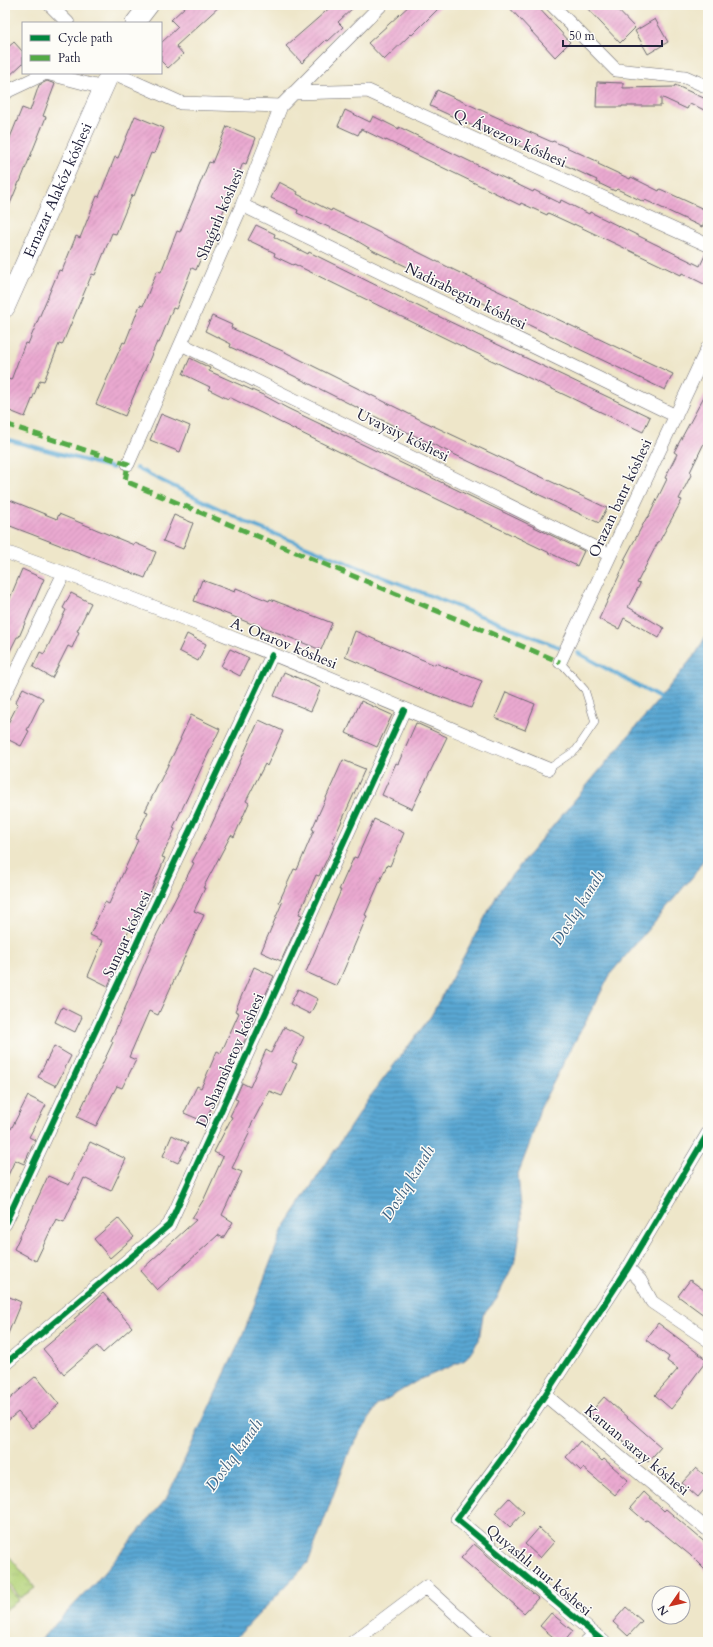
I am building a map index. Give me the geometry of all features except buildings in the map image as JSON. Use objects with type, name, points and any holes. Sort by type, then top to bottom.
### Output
[{"type":"main road","points":[[136,22],[149,5]]},
{"type":"main road","name":"Ernazar Alakóz kóshesi","points":[[5,308],[109,78]]},
{"type":"street","points":[[50,5],[67,22]]},
{"type":"street","name":"Shaǵırlı kóshesi","points":[[128,464],[242,205],[281,106],[382,5]]},
{"type":"street","points":[[552,5],[616,70],[685,77],[708,87]]},
{"type":"street","points":[[5,94],[8,91],[44,74]]},
{"type":"street","points":[[59,74],[109,78],[182,103],[281,106]]},
{"type":"street","name":"Q. Áwezov kóshesi","points":[[293,93],[368,91],[708,244]]},
{"type":"street","name":"Nadirabegim kóshesi","points":[[242,205],[676,416]]},
{"type":"street","name":"Uvaysiy kóshesi","points":[[181,344],[610,555]]},
{"type":"street","name":"Orazan batır kóshesi","points":[[560,662],[708,347]]},
{"type":"street","name":"A. Otarov kóshesi","points":[[5,552],[64,573],[272,655],[548,769]]},
{"type":"street","points":[[5,694],[64,573]]},
{"type":"street","name":"Sunqar kóshesi","points":[[5,1224],[272,655]]},
{"type":"street","name":"D. Shamshetov kóshesi","points":[[5,1364],[169,1225],[404,710]]},
{"type":"street","points":[[545,1394],[703,1156],[708,1133]]},
{"type":"street","points":[[628,1268],[640,1280],[652,1302],[708,1340]]},
{"type":"street","name":"Quyashlı nur kóshesi","points":[[545,1394],[503,1458],[456,1519],[595,1639]]},
{"type":"street","name":"Karuan saray kóshesi","points":[[545,1394],[708,1530]]},
{"type":"street","points":[[353,1642],[426,1587],[487,1642]]},
{"type":"lane","points":[[548,769],[576,750],[596,722],[585,690],[560,662]]},
{"type":"green space","points":[[5,1551],[35,1588],[20,1598],[5,1578]]},
{"type":"green space","points":[[5,1582],[19,1600],[5,1610]]},
{"type":"water","name":"Doslıq kanalı","points":[[708,632],[708,852],[694,875],[611,973],[540,1108],[531,1140],[518,1174],[522,1218],[516,1259],[496,1300],[483,1315],[479,1340],[465,1360],[417,1381],[377,1405],[350,1450],[308,1563],[232,1642],[38,1642],[95,1583],[166,1499],[242,1337],[283,1229],[369,1098],[431,1016],[501,888],[660,698],[697,652]]},
{"type":"waterway","points":[[5,439],[113,468]]},
{"type":"waterway","points":[[136,468],[252,525],[559,647]]},
{"type":"waterway","points":[[578,653],[660,698]]},
{"type":"marked path","points":[[5,424],[128,464],[125,481],[560,662]]},
{"type":"cycle path","points":[[5,1224],[272,655]]},
{"type":"cycle path","points":[[5,1364],[169,1225],[404,710]]},
{"type":"cycle path","points":[[604,1642],[457,1519],[503,1457],[628,1268],[708,1133]]}]
